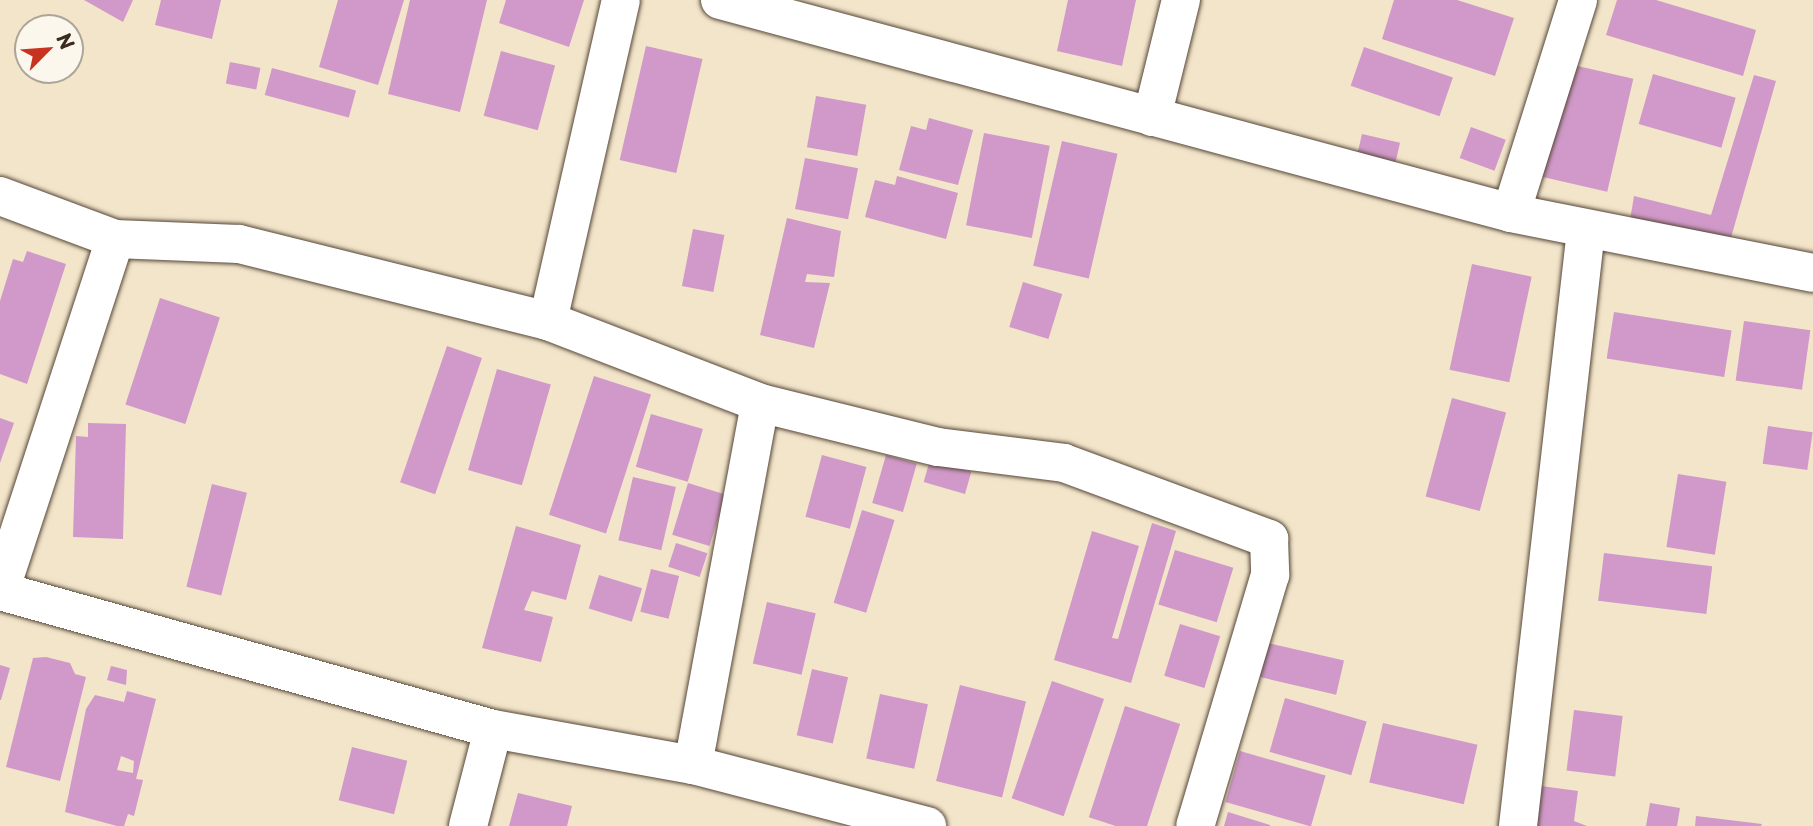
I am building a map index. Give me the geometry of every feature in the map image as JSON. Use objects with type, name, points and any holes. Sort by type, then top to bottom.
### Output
[{"type":"street","points":[[548,321],[621,0]]},
{"type":"street","points":[[720,0],[1511,213],[1813,273]]},
{"type":"street","points":[[1152,117],[1181,0]]},
{"type":"street","points":[[1511,213],[1578,0]]},
{"type":"street","points":[[0,196],[115,239],[239,244],[548,321],[760,403],[938,447],[1064,463],[1269,539],[1270,575],[1195,826]]},
{"type":"street","points":[[1518,826],[1586,230]]},
{"type":"street","points":[[115,239],[0,591],[493,729],[692,765],[927,826]]},
{"type":"street","points":[[692,765],[760,403]]},
{"type":"street","points":[[468,826],[493,729]]},
{"type":"building","points":[[84,0],[133,0],[123,22]]},
{"type":"building","points":[[161,0],[221,0],[212,39],[155,25]]},
{"type":"building","points":[[338,0],[404,0],[378,85],[319,67]]},
{"type":"building","points":[[410,0],[487,0],[460,112],[388,94]]},
{"type":"building","points":[[506,0],[584,0],[569,47],[499,23]]},
{"type":"building","points":[[1068,0],[1136,0],[1122,66],[1057,51]]},
{"type":"building","points":[[1394,0],[1457,0],[1514,18],[1495,76],[1382,39]]},
{"type":"building","points":[[1617,0],[1656,0],[1756,30],[1743,76],[1606,35]]},
{"type":"building","points":[[646,46],[703,59],[676,173],[620,160]]},
{"type":"building","points":[[1364,47],[1453,78],[1440,116],[1351,86]]},
{"type":"building","points":[[501,51],[555,65],[538,130],[484,116]]},
{"type":"building","points":[[230,62],[260,68],[256,90],[226,84]]},
{"type":"building","points":[[1569,64],[1633,79],[1607,192],[1543,177]]},
{"type":"building","points":[[272,68],[356,91],[349,118],[265,95]]},
{"type":"building","points":[[1653,74],[1736,98],[1721,148],[1639,124]]},
{"type":"building","points":[[1754,75],[1776,81],[1730,241],[1630,220],[1634,196],[1711,215]]},
{"type":"building","points":[[816,96],[866,105],[857,156],[807,147]]},
{"type":"building","points":[[929,118],[973,130],[958,185],[899,170],[911,126],[926,130]]},
{"type":"building","points":[[1471,127],[1506,140],[1494,171],[1460,158]]},
{"type":"building","points":[[984,133],[1050,146],[1032,238],[966,225]]},
{"type":"building","points":[[1362,134],[1400,143],[1394,167],[1356,158]]},
{"type":"building","points":[[1062,141],[1118,154],[1089,279],[1033,266]]},
{"type":"building","points":[[805,158],[858,168],[848,219],[795,209]]},
{"type":"building","points":[[897,176],[958,193],[946,239],[865,217],[875,180],[895,185]]},
{"type":"building","points":[[787,218],[841,231],[834,277],[807,274],[805,282],[830,283],[814,348],[760,335]]},
{"type":"building","points":[[693,229],[724,235],[713,292],[682,286]]},
{"type":"building","points":[[27,251],[66,264],[27,384],[0,374],[0,301],[13,259],[23,262]]},
{"type":"building","points":[[1472,264],[1532,277],[1509,382],[1450,370]]},
{"type":"building","points":[[1023,282],[1062,294],[1048,339],[1009,327]]},
{"type":"building","points":[[160,298],[220,317],[185,424],[125,405]]},
{"type":"building","points":[[1614,312],[1732,331],[1724,377],[1607,358]]},
{"type":"building","points":[[1744,321],[1810,330],[1802,390],[1736,380]]},
{"type":"building","points":[[447,346],[482,358],[435,494],[400,482]]},
{"type":"building","points":[[497,369],[551,384],[522,485],[468,470]]},
{"type":"building","points":[[594,376],[651,395],[606,533],[549,515]]},
{"type":"building","points":[[1452,398],[1506,412],[1480,511],[1426,497]]},
{"type":"building","points":[[651,414],[703,429],[688,482],[636,467]]},
{"type":"building","points":[[0,418],[14,423],[0,463]]},
{"type":"building","points":[[88,423],[126,424],[123,539],[73,537],[76,436],[88,437]]},
{"type":"building","points":[[1768,426],[1813,432],[1807,470],[1763,464]]},
{"type":"building","points":[[822,455],[866,467],[850,529],[805,517]]},
{"type":"building","points":[[886,455],[917,464],[903,512],[872,503]]},
{"type":"building","points":[[930,460],[971,472],[965,494],[924,482]]},
{"type":"building","points":[[1678,474],[1726,482],[1715,555],[1666,547]]},
{"type":"building","points":[[633,477],[676,487],[661,550],[618,540]]},
{"type":"building","points":[[688,483],[725,494],[710,546],[672,535]]},
{"type":"building","points":[[212,484],[247,493],[221,596],[186,587]]},
{"type":"building","points":[[862,510],[895,520],[866,613],[834,603]]},
{"type":"building","points":[[1152,523],[1176,531],[1131,683],[1054,660],[1092,531],[1139,546],[1112,638],[1118,639]]},
{"type":"building","points":[[516,526],[581,545],[566,600],[532,591],[524,610],[553,617],[541,662],[482,648]]},
{"type":"building","points":[[676,543],[707,553],[700,577],[668,567]]},
{"type":"building","points":[[1175,550],[1233,568],[1217,622],[1158,605]]},
{"type":"building","points":[[1604,553],[1712,566],[1706,614],[1598,601]]},
{"type":"building","points":[[651,569],[679,576],[668,619],[640,612]]},
{"type":"building","points":[[599,575],[642,588],[632,622],[589,608]]},
{"type":"building","points":[[767,602],[816,613],[802,675],[753,663]]},
{"type":"building","points":[[1180,624],[1220,636],[1204,688],[1164,676]]},
{"type":"building","points":[[1268,643],[1344,661],[1336,695],[1260,677]]},
{"type":"building","points":[[46,657],[70,663],[75,674],[86,677],[60,781],[6,767],[33,658]]},
{"type":"building","points":[[0,665],[10,668],[1,700],[0,700]]},
{"type":"building","points":[[111,666],[127,670],[126,685],[107,680]]},
{"type":"building","points":[[812,669],[848,677],[833,744],[797,735]]},
{"type":"building","points":[[1052,681],[1104,699],[1064,816],[1012,798]]},
{"type":"building","points":[[960,685],[1026,701],[1002,798],[936,781]]},
{"type":"building","points":[[127,691],[156,699],[136,779],[143,780],[134,816],[128,814],[124,826],[117,826],[65,812],[86,709],[95,695],[124,702]],"holes":[[[121,756],[134,761],[133,773],[117,770]]]},
{"type":"building","points":[[880,694],[928,704],[914,769],[866,759]]},
{"type":"building","points":[[1285,698],[1367,721],[1351,775],[1270,752]]},
{"type":"building","points":[[1125,706],[1180,724],[1147,826],[1116,826],[1089,817]]},
{"type":"building","points":[[1574,710],[1623,716],[1615,777],[1567,771]]},
{"type":"building","points":[[1383,723],[1478,745],[1464,804],[1369,782]]},
{"type":"building","points":[[352,747],[407,761],[394,814],[339,800]]},
{"type":"building","points":[[1240,751],[1326,776],[1311,826],[1225,802]]},
{"type":"building","points":[[1541,786],[1578,791],[1574,821],[1587,826],[1536,826]]},
{"type":"building","points":[[518,793],[572,806],[567,826],[509,826]]},
{"type":"building","points":[[1650,803],[1680,808],[1677,826],[1646,826]]},
{"type":"building","points":[[1228,812],[1270,825],[1270,826],[1224,826]]},
{"type":"building","points":[[1696,816],[1762,824],[1695,826]]}]
